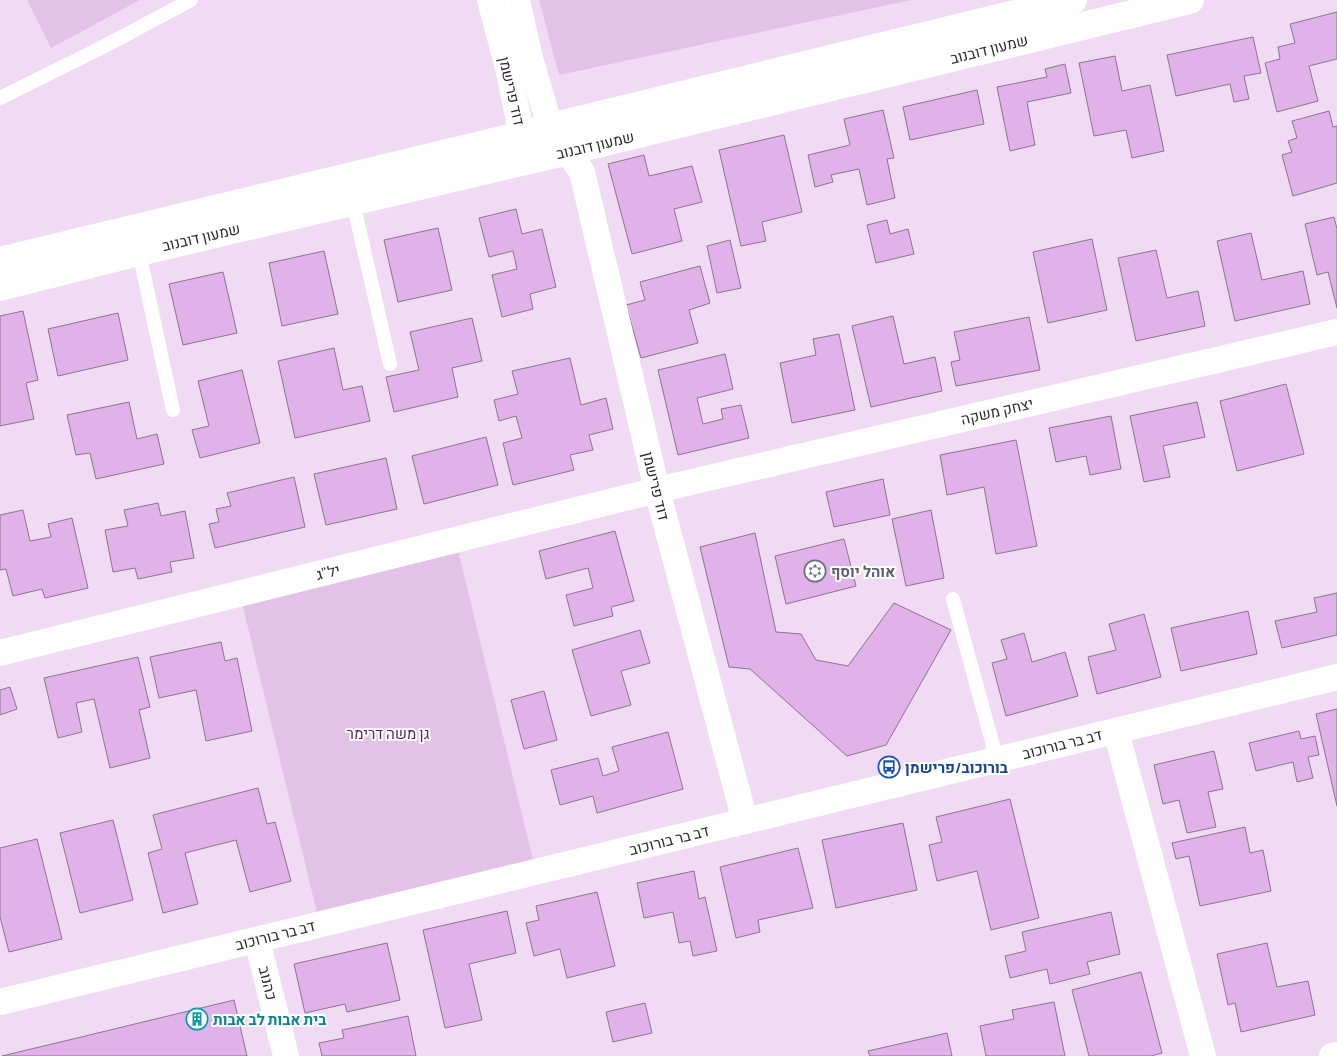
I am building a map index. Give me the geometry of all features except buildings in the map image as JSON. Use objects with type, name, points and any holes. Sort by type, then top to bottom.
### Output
[{"type":"street","name":"דוד פרישמן","points":[[490,0],[508,68],[522,135],[530,142],[568,152]]},
{"type":"street","name":"דוד פרישמן","points":[[517,0],[530,58],[550,126],[582,172],[657,490],[745,821]]},
{"type":"street","name":"שמעון דובנוב","points":[[0,261],[1073,0]]},
{"type":"street","name":"שמעון דובנוב","points":[[0,287],[139,252],[568,152],[1190,0]]},
{"type":"street","name":"יצחק משקה","points":[[657,490],[1337,332]]},
{"type":"street","name":"יל\"ג","points":[[0,653],[657,490]]},
{"type":"street","name":"דב בר בורוכוב","points":[[0,1002],[1337,677]]},
{"type":"street","points":[[1116,731],[1203,1056]]},
{"type":"street","name":"כהנוב","points":[[257,940],[286,1056]]},
{"type":"street","points":[[1332,1056],[1337,1055]]},
{"type":"lane","points":[[0,98],[81,59],[190,0]]},
{"type":"lane","points":[[353,202],[390,364]]},
{"type":"lane","points":[[139,252],[172,410]]},
{"type":"lane","points":[[953,599],[997,760]]},
{"type":"green space","points":[[27,0],[140,0],[51,48]]},
{"type":"green space","points":[[539,0],[911,0],[559,75]]},
{"type":"green space","name":"גן משה דרימר","points":[[458,550],[534,864],[318,917],[242,603]]},
{"type":"place","name":"אוהל יוסף","points":[[815,571]]},
{"type":"place","name":"בורוכוב/פרישמן","points":[[889,767]]},
{"type":"place","name":"בית אבות לב אבות","points":[[197,1019]]}]
